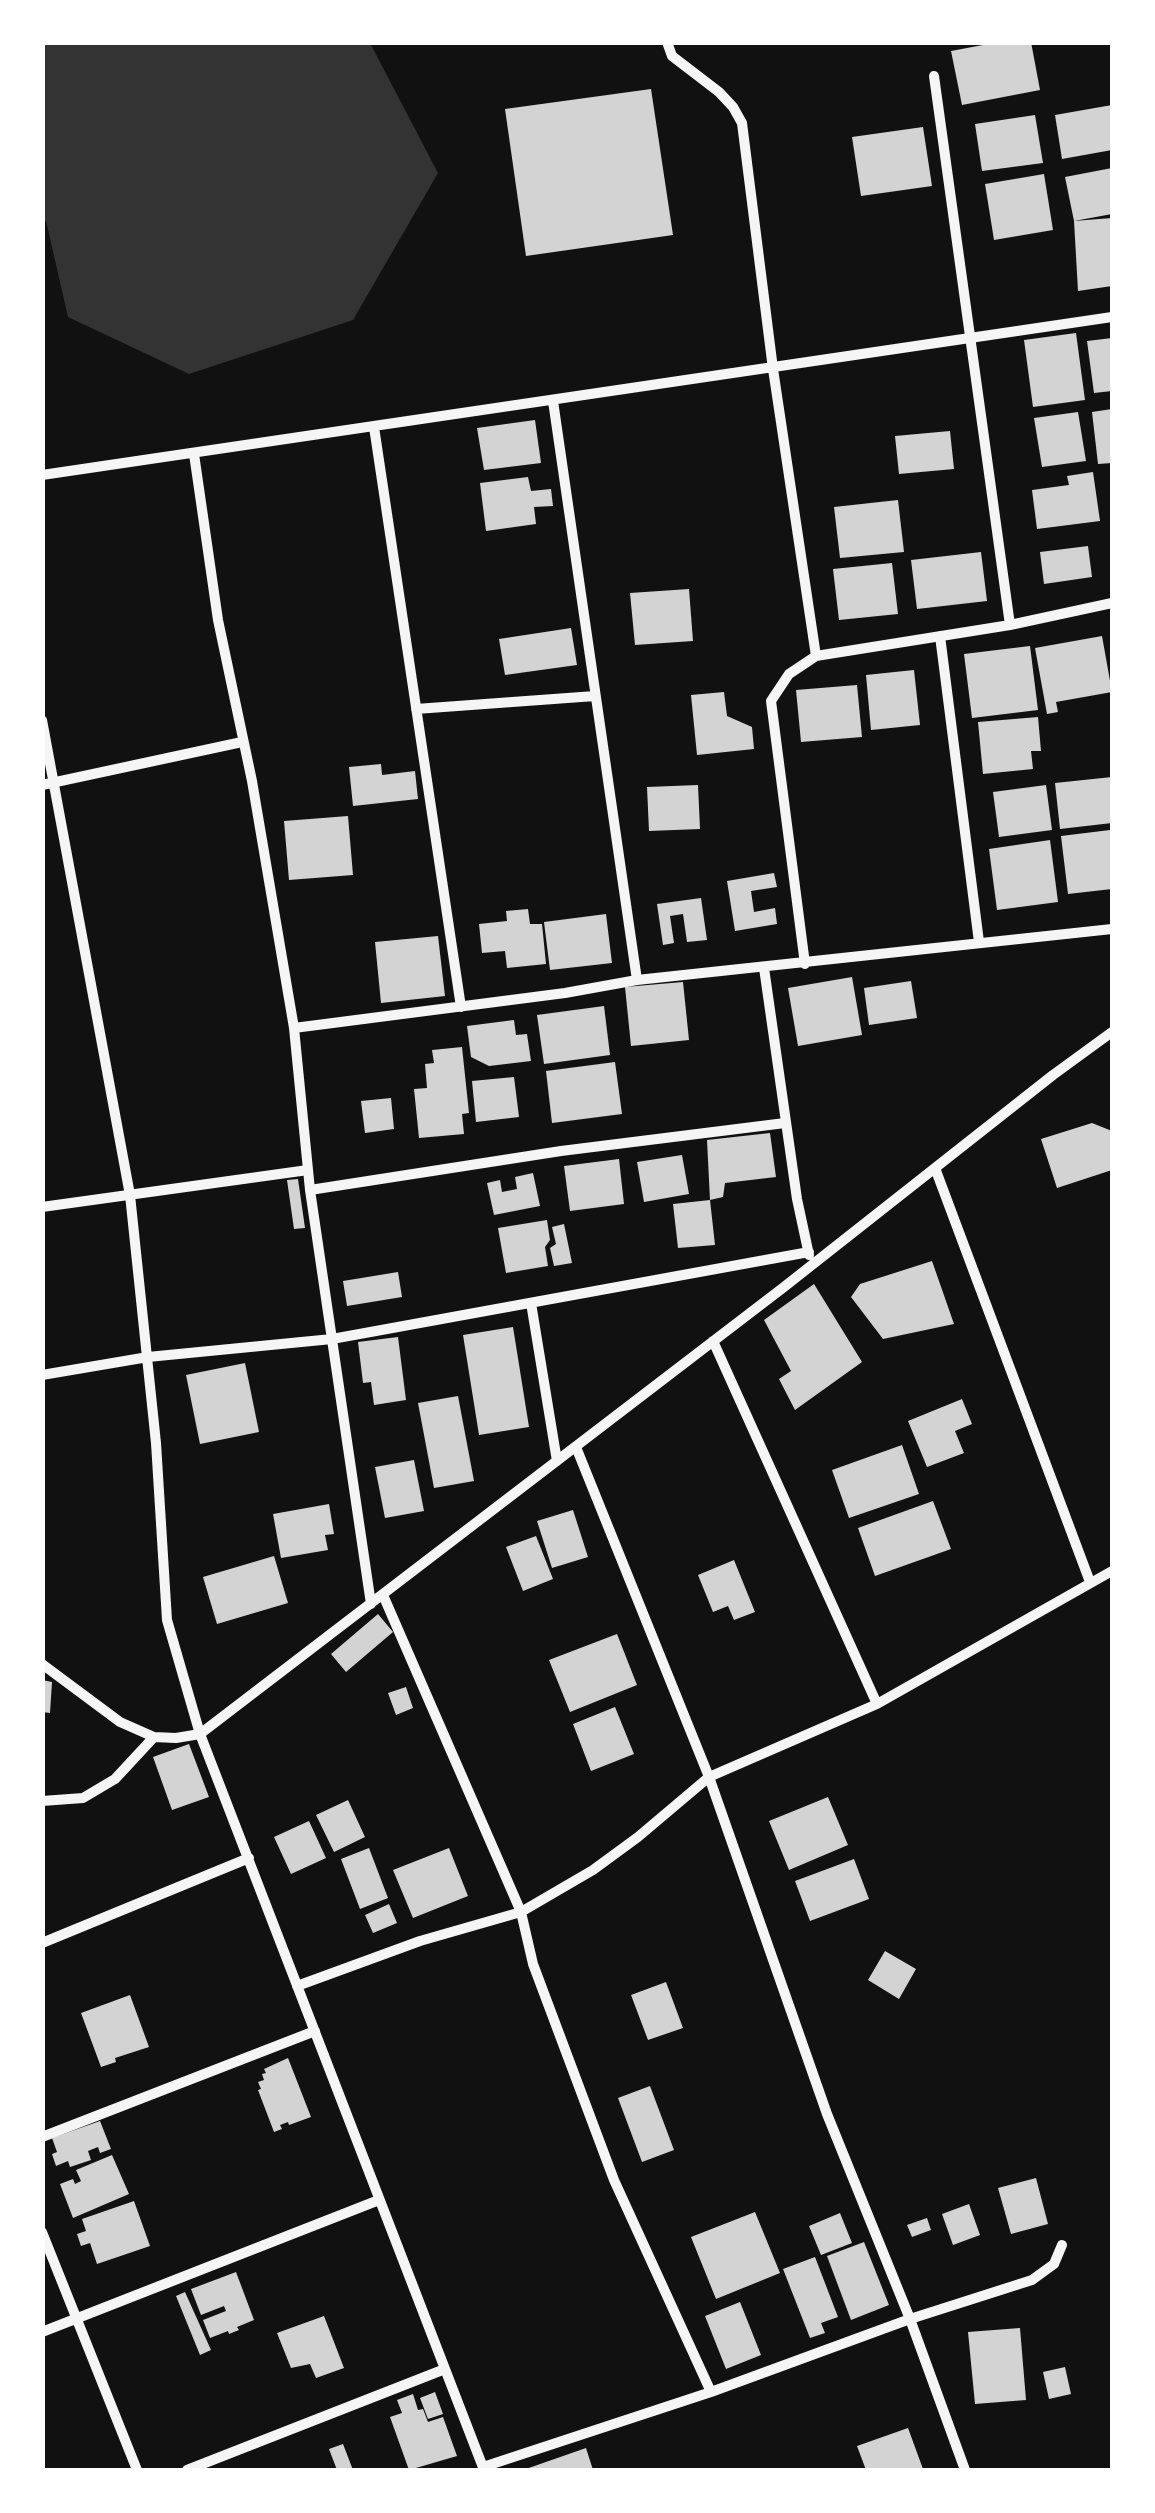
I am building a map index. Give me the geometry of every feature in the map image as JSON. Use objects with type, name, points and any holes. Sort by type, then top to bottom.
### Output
[{"type":"street","points":[[666,42],[672,56],[719,92],[742,123],[816,656]]},
{"type":"street","points":[[934,76],[1010,625]]},
{"type":"street","points":[[42,475],[1112,317]]},
{"type":"street","points":[[553,400],[637,980]]},
{"type":"street","points":[[374,427],[461,1006]]},
{"type":"street","points":[[194,454],[218,620],[252,781],[294,1028],[310,1190],[372,1604]]},
{"type":"street","points":[[805,964],[770,701],[789,674],[816,656],[1010,625],[1112,603]]},
{"type":"street","points":[[940,636],[979,942]]},
{"type":"street","points":[[416,709],[596,696]]},
{"type":"street","points":[[42,720],[48,783],[130,1195],[156,1443],[167,1620],[200,1734],[483,2469],[1032,2280],[1054,2264],[1062,2245]]},
{"type":"street","points":[[48,783],[242,742]]},
{"type":"street","points":[[294,1028],[637,980],[1112,929]]},
{"type":"street","points":[[764,968],[797,1199],[812,1266]]},
{"type":"street","points":[[42,1664],[120,1722],[154,1737],[200,1734],[1112,1032]]},
{"type":"street","points":[[310,1190],[786,1123]]},
{"type":"street","points":[[936,1168],[1090,1582]]},
{"type":"street","points":[[42,1207],[308,1170]]},
{"type":"street","points":[[42,1374],[148,1356],[332,1340],[809,1252]]},
{"type":"street","points":[[531,1303],[557,1461]]},
{"type":"street","points":[[713,1342],[878,1704]]},
{"type":"street","points":[[576,1447],[709,1777],[827,2114],[910,2319],[965,2470]]},
{"type":"street","points":[[298,1986],[420,1941],[521,1912],[638,1837],[709,1777],[878,1704],[1112,1570]]},
{"type":"street","points":[[382,1595],[521,1912],[532,1964],[614,2180],[711,2392]]},
{"type":"street","points":[[42,1801],[83,1798],[115,1779],[154,1737]]},
{"type":"street","points":[[42,1943],[249,1858]]},
{"type":"street","points":[[42,2137],[315,2031]]},
{"type":"street","points":[[42,2332],[380,2200]]},
{"type":"street","points":[[42,2232],[137,2470]]},
{"type":"street","points":[[187,2470],[445,2369]]},
{"type":"shaded area","points":[[43,42],[370,43],[438,173],[353,320],[189,374],[68,317],[43,220]]},
{"type":"building","points":[[999,42],[1031,42],[1040,90],[962,105],[951,51]]},
{"type":"building","points":[[651,89],[673,235],[526,256],[505,109]]},
{"type":"building","points":[[1112,105],[1112,150],[1062,159],[1055,115]]},
{"type":"building","points":[[1035,115],[1043,163],[982,171],[975,124]]},
{"type":"building","points":[[923,127],[932,186],[861,196],[852,137]]},
{"type":"building","points":[[1112,168],[1112,214],[1074,221],[1065,177]]},
{"type":"building","points":[[1044,174],[1053,230],[994,240],[985,184]]},
{"type":"building","points":[[1112,218],[1112,286],[1078,291],[1074,221]]},
{"type":"building","points":[[1076,333],[1085,400],[1033,407],[1024,340]]},
{"type":"building","points":[[1112,338],[1112,391],[1094,393],[1087,341]]},
{"type":"building","points":[[1112,409],[1112,463],[1098,464],[1092,412]]},
{"type":"building","points":[[1078,412],[1086,461],[1042,467],[1034,418]]},
{"type":"building","points":[[535,420],[541,463],[484,470],[477,428]]},
{"type":"building","points":[[950,431],[954,469],[899,474],[895,436]]},
{"type":"building","points":[[1093,472],[1100,521],[1037,529],[1032,490],[1069,485],[1067,476]]},
{"type":"building","points":[[528,477],[531,491],[551,489],[553,506],[534,507],[536,524],[486,531],[480,483]]},
{"type":"building","points":[[898,500],[904,552],[840,558],[834,507]]},
{"type":"building","points":[[1088,546],[1092,577],[1044,584],[1040,552]]},
{"type":"building","points":[[981,552],[987,601],[917,609],[911,560]]},
{"type":"building","points":[[892,563],[898,614],[839,620],[833,569]]},
{"type":"building","points":[[689,589],[693,641],[635,645],[630,593]]},
{"type":"building","points":[[571,628],[577,665],[505,675],[499,639]]},
{"type":"building","points":[[1102,636],[1112,692],[1056,702],[1058,712],[1047,714],[1035,648]]},
{"type":"building","points":[[1030,646],[1038,710],[972,718],[964,654]]},
{"type":"building","points":[[914,670],[920,725],[871,730],[866,675]]},
{"type":"building","points":[[857,685],[862,737],[801,742],[796,690]]},
{"type":"building","points":[[724,692],[727,716],[752,727],[754,749],[697,755],[691,695]]},
{"type":"building","points":[[1038,717],[1041,751],[1031,751],[1033,769],[983,774],[978,722]]},
{"type":"building","points":[[381,764],[382,775],[415,771],[418,799],[353,806],[349,767]]},
{"type":"building","points":[[1112,777],[1112,823],[1060,829],[1055,783]]},
{"type":"building","points":[[698,785],[700,829],[649,831],[647,787]]},
{"type":"building","points":[[1046,785],[1052,830],[999,837],[993,792]]},
{"type":"building","points":[[348,816],[353,875],[289,880],[284,821]]},
{"type":"building","points":[[1110,830],[1112,889],[1068,894],[1061,836]]},
{"type":"building","points":[[1050,840],[1058,902],[997,910],[989,849]]},
{"type":"building","points":[[774,873],[777,887],[751,891],[754,912],[775,908],[777,924],[735,931],[727,881]]},
{"type":"building","points":[[701,898],[707,940],[687,942],[683,914],[670,916],[674,943],[663,945],[657,904]]},
{"type":"building","points":[[528,909],[530,924],[542,924],[546,964],[507,968],[505,951],[482,953],[479,924],[507,921],[506,911]]},
{"type":"building","points":[[606,914],[612,963],[550,970],[544,922]]},
{"type":"building","points":[[438,936],[445,996],[381,1003],[375,942]]},
{"type":"building","points":[[852,977],[862,1035],[798,1046],[788,988]]},
{"type":"building","points":[[911,981],[917,1018],[869,1025],[864,988]]},
{"type":"building","points":[[683,982],[689,1040],[631,1046],[625,987]]},
{"type":"building","points":[[604,1006],[610,1055],[544,1064],[537,1015]]},
{"type":"building","points":[[514,1020],[516,1035],[527,1034],[531,1061],[489,1066],[471,1057],[467,1026]]},
{"type":"building","points":[[462,1047],[469,1113],[462,1114],[464,1134],[419,1138],[414,1089],[427,1088],[425,1064],[434,1063],[432,1050]]},
{"type":"building","points":[[615,1062],[622,1114],[552,1123],[546,1071]]},
{"type":"building","points":[[514,1077],[519,1117],[476,1122],[472,1081]]},
{"type":"building","points":[[391,1098],[394,1129],[365,1133],[361,1101]]},
{"type":"building","points":[[1092,1123],[1112,1131],[1112,1170],[1057,1188],[1041,1139]]},
{"type":"building","points":[[770,1133],[776,1177],[725,1183],[723,1197],[710,1200],[707,1140]]},
{"type":"building","points":[[682,1155],[689,1194],[644,1202],[637,1162]]},
{"type":"building","points":[[619,1159],[624,1204],[570,1211],[564,1166]]},
{"type":"building","points":[[533,1173],[540,1206],[494,1215],[487,1183],[500,1180],[502,1192],[517,1189],[515,1177]]},
{"type":"building","points":[[298,1179],[305,1228],[294,1229],[287,1180]]},
{"type":"building","points":[[710,1200],[715,1245],[678,1248],[673,1204]]},
{"type":"building","points":[[547,1220],[548,1266],[506,1273],[498,1228]]},
{"type":"building","points":[[564,1224],[572,1263],[554,1266],[550,1248],[556,1244],[552,1227]]},
{"type":"building","points":[[932,1261],[954,1324],[883,1339],[851,1297],[860,1284]]},
{"type":"building","points":[[398,1272],[402,1297],[347,1306],[343,1281]]},
{"type":"building","points":[[814,1284],[862,1362],[795,1410],[779,1379],[791,1371],[764,1320]]},
{"type":"building","points":[[513,1327],[529,1427],[479,1435],[463,1335]]},
{"type":"building","points":[[398,1337],[406,1400],[374,1405],[371,1382],[363,1383],[358,1342]]},
{"type":"building","points":[[245,1363],[259,1432],[200,1444],[186,1375]]},
{"type":"building","points":[[458,1396],[474,1481],[434,1488],[418,1403]]},
{"type":"building","points":[[962,1399],[972,1424],[955,1431],[964,1453],[927,1467],[908,1421]]},
{"type":"building","points":[[902,1445],[919,1494],[849,1518],[832,1470]]},
{"type":"building","points":[[414,1460],[424,1511],[385,1518],[375,1467]]},
{"type":"building","points":[[933,1501],[951,1549],[875,1576],[858,1528]]},
{"type":"building","points":[[329,1504],[334,1534],[325,1535],[328,1550],[281,1558],[273,1514]]},
{"type":"building","points":[[573,1510],[588,1557],[552,1568],[537,1521]]},
{"type":"building","points":[[536,1536],[553,1579],[523,1591],[506,1547]]},
{"type":"building","points":[[274,1556],[288,1603],[217,1624],[203,1577]]},
{"type":"building","points":[[734,1560],[755,1612],[734,1620],[728,1606],[713,1612],[698,1575]]},
{"type":"building","points":[[378,1614],[393,1632],[346,1672],[331,1654]]},
{"type":"building","points":[[617,1634],[637,1685],[570,1712],[549,1660]]},
{"type":"building","points":[[42,1680],[52,1682],[50,1713],[42,1712]]},
{"type":"building","points":[[406,1687],[413,1708],[396,1715],[388,1693]]},
{"type":"building","points":[[615,1707],[634,1754],[591,1771],[573,1724]]},
{"type":"building","points":[[189,1744],[209,1797],[172,1810],[153,1757]]},
{"type":"building","points":[[828,1797],[848,1845],[789,1870],[769,1821]]},
{"type":"building","points":[[348,1800],[365,1837],[334,1852],[316,1815]]},
{"type":"building","points":[[309,1821],[326,1858],[291,1874],[274,1837]]},
{"type":"building","points":[[369,1848],[388,1898],[360,1909],[341,1859]]},
{"type":"building","points":[[449,1848],[468,1896],[413,1918],[393,1870]]},
{"type":"building","points":[[854,1859],[869,1899],[810,1921],[795,1881]]},
{"type":"building","points":[[389,1904],[397,1923],[373,1933],[365,1915]]},
{"type":"building","points":[[885,1951],[916,1969],[899,1999],[868,1980]]},
{"type":"building","points":[[666,1982],[683,2028],[648,2040],[631,1995]]},
{"type":"building","points":[[130,1995],[149,2047],[101,2067],[81,2013]]},
{"type":"building","points":[[288,2058],[311,2117],[280,2125],[282,2129],[274,2132],[258,2082],[264,2080],[264,2069]]},
{"type":"building","points":[[650,2086],[674,2150],[642,2162],[618,2098]]},
{"type":"building","points":[[100,2121],[111,2149],[100,2153],[98,2147],[88,2151],[91,2160],[70,2167],[68,2161],[56,2166],[52,2138]]},
{"type":"building","points":[[112,2155],[129,2194],[73,2218],[60,2184],[73,2179],[75,2184],[81,2181],[76,2170]]},
{"type":"building","points":[[1036,2178],[1048,2224],[1011,2234],[998,2188]]},
{"type":"building","points":[[134,2201],[150,2246],[97,2264],[90,2243],[81,2246],[77,2234],[86,2231],[82,2219]]},
{"type":"building","points":[[969,2204],[980,2235],[953,2245],[942,2214]]},
{"type":"building","points":[[755,2212],[780,2273],[716,2299],[691,2237]]},
{"type":"building","points":[[840,2213],[852,2243],[821,2255],[809,2226]]},
{"type":"building","points":[[927,2218],[931,2230],[912,2237],[907,2225]]},
{"type":"building","points":[[864,2242],[889,2305],[851,2320],[827,2256]]},
{"type":"building","points":[[815,2257],[838,2317],[821,2323],[825,2333],[810,2338],[783,2269]]},
{"type":"building","points":[[236,2272],[254,2320],[237,2327],[239,2330],[210,2338],[203,2320],[226,2311],[224,2306],[201,2315],[191,2289]]},
{"type":"building","points":[[185,2292],[211,2350],[200,2355],[176,2296]]},
{"type":"building","points":[[740,2302],[761,2355],[726,2369],[705,2316]]},
{"type":"building","points":[[324,2316],[344,2368],[316,2378],[310,2364],[291,2368],[277,2333]]},
{"type":"building","points":[[1020,2328],[1026,2400],[975,2404],[968,2332]]},
{"type":"building","points":[[1065,2367],[1071,2394],[1049,2399],[1043,2372]]},
{"type":"building","points":[[435,2392],[443,2414],[428,2419],[420,2398]]},
{"type":"building","points":[[413,2394],[418,2410],[423,2409],[428,2422],[443,2417],[457,2456],[409,2470],[390,2417],[402,2413],[397,2400]]},
{"type":"building","points":[[908,2428],[923,2469],[866,2470],[857,2446]]},
{"type":"building","points":[[343,2444],[353,2470],[337,2470],[329,2449]]},
{"type":"building","points":[[586,2448],[593,2470],[523,2470]]}]
